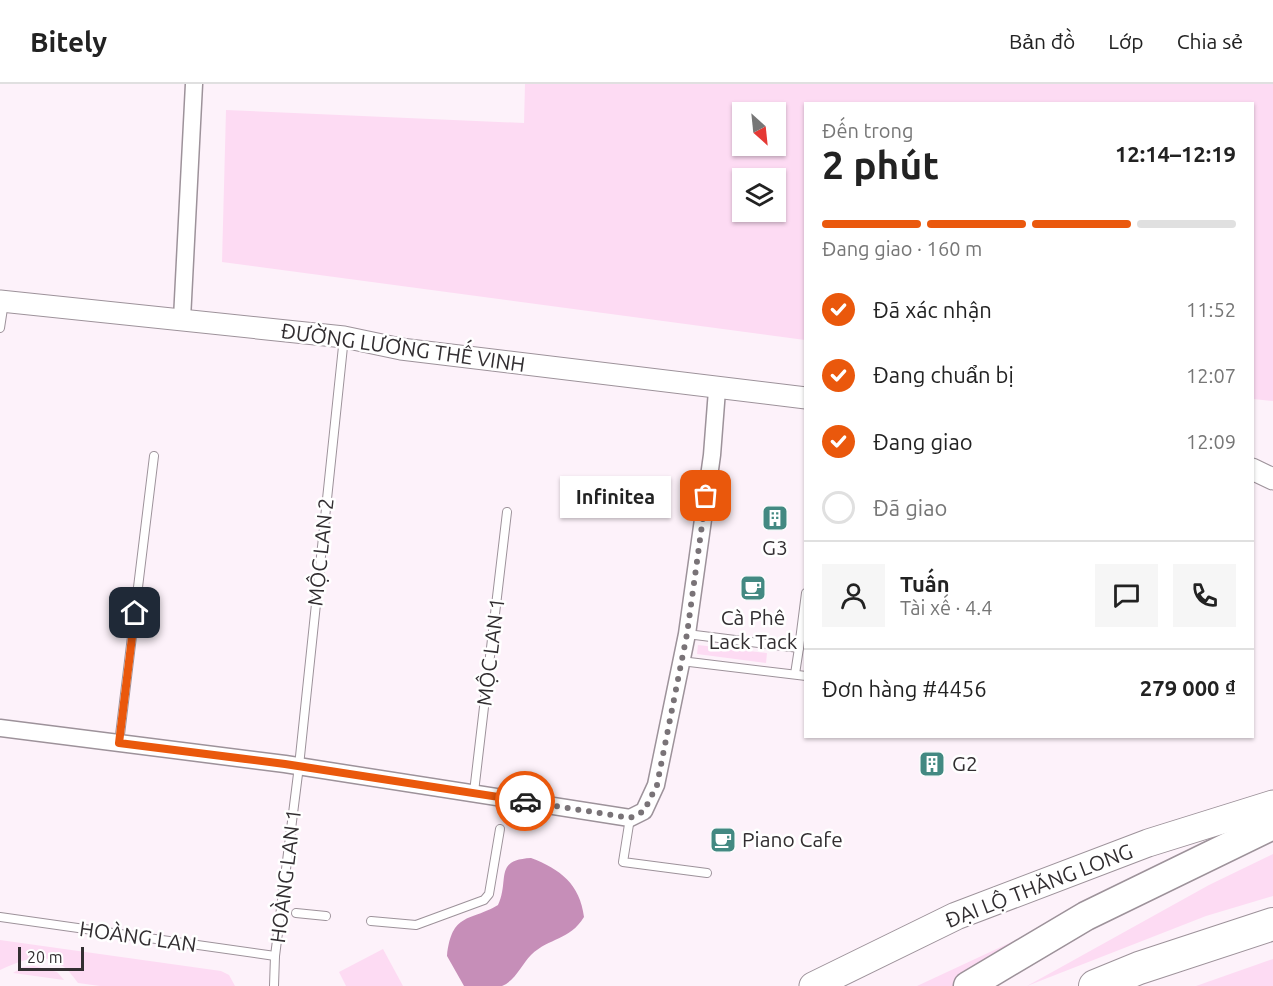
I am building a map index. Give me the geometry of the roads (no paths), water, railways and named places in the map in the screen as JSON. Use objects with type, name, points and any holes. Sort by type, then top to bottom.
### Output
[{"type":"highway","points":[[968,986],[1086,916],[1273,825]]},
{"type":"highway","points":[[1095,986],[1139,968],[1273,924]]},
{"type":"main road","name":"ĐẠI LỘ THĂNG LONG","points":[[813,986],[956,916],[1148,843],[1273,804]]},
{"type":"street","points":[[182,319],[194,84]]},
{"type":"street","name":"ĐƯỜNG LƯƠNG THẾ VINH","points":[[2,301],[344,337],[401,350],[717,390],[804,398]]},
{"type":"street","points":[[0,728],[299,766],[630,818],[644,811],[657,785],[687,634],[712,455],[717,390]]},
{"type":"street","points":[[1254,470],[1273,478]]},
{"type":"lane","points":[[0,328],[2,301]]},
{"type":"lane","name":"MỘC LAN 2","points":[[299,766],[344,337]]},
{"type":"lane","points":[[119,743],[154,456]]},
{"type":"lane","name":"MỘC LAN 1","points":[[474,792],[507,512]]},
{"type":"lane","points":[[795,674],[804,609]]},
{"type":"lane","points":[[687,634],[799,648]]},
{"type":"lane","points":[[681,661],[804,676]]},
{"type":"lane","name":"HOÀNG LAN 1","points":[[274,986],[275,957],[299,766]]},
{"type":"lane","points":[[630,818],[623,862],[708,873]]},
{"type":"lane","points":[[371,921],[416,925],[484,900],[489,894],[500,829]]},
{"type":"lane","points":[[296,913],[326,916]]},
{"type":"lane","name":"HOÀNG LAN","points":[[0,917],[275,957]]},
{"type":"place","name":"Infinitea","points":[[706,496]]},
{"type":"place","name":"G3","points":[[775,518]]},
{"type":"place","name":"Cà Phê Lack Tack","points":[[753,588]]},
{"type":"place","name":"G2","points":[[932,764]]},
{"type":"place","name":"Piano Cafe","points":[[723,840]]}]
